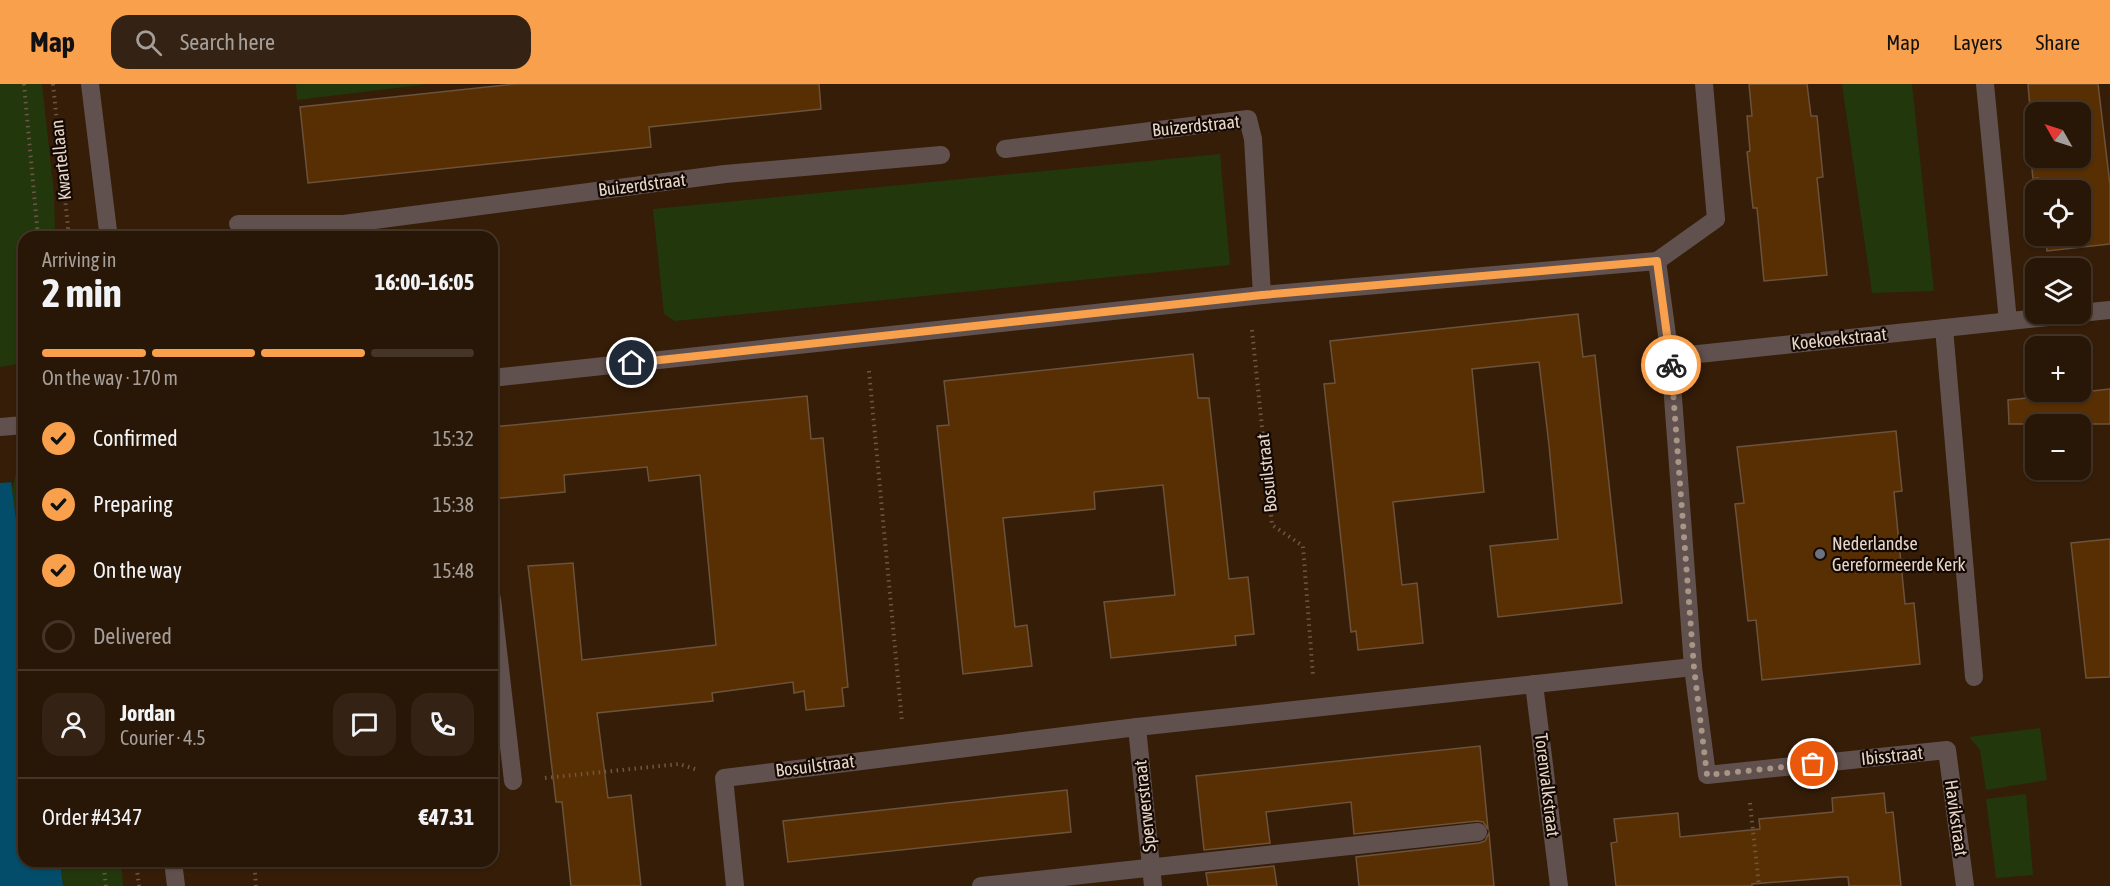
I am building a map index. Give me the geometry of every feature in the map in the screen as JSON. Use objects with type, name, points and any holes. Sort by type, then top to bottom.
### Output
[{"type":"street","name":"Kwartellaan","points":[[90,84],[108,231]]},
{"type":"street","points":[[498,377],[1262,295],[1657,261],[1716,219],[1704,84]]},
{"type":"street","points":[[1985,84],[2008,321]]},
{"type":"street","name":"Buizerdstraat","points":[[1005,149],[1248,119],[1253,139],[1262,295]]},
{"type":"street","name":"Buizerdstraat","points":[[238,224],[345,231],[725,174],[941,155]]},
{"type":"street","name":"Ibisstraat","points":[[1657,261],[1670,357],[1694,668],[1707,775],[1947,750]]},
{"type":"street","name":"Koekoekstraat","points":[[2091,312],[2110,310]]},
{"type":"street","name":"Koekoekstraat","points":[[1670,357],[2025,319]]},
{"type":"street","points":[[1944,328],[1974,677]]},
{"type":"street","points":[[0,427],[18,426]]},
{"type":"street","points":[[498,651],[513,782]]},
{"type":"street","name":"Bosuilstraat","points":[[724,778],[1137,727],[1694,668]]},
{"type":"street","name":"Torenvalkstraat","points":[[1534,684],[1559,886]]},
{"type":"street","name":"Sperwerstraat","points":[[1137,727],[1152,877]]},
{"type":"street","name":"Havikstraat","points":[[1947,750],[1965,886]]},
{"type":"street","points":[[724,778],[735,886]]},
{"type":"street","points":[[981,886],[1152,877],[1478,832]]},
{"type":"street","points":[[174,867],[176,886]]},
{"type":"path","points":[[24,84],[37,231]]},
{"type":"path","name":"Kwartellaan","points":[[53,84],[68,231]]},
{"type":"path","name":"Bosuilstraat","points":[[1262,295],[1252,328],[1272,525],[1304,546],[1315,708]]},
{"type":"path","points":[[866,337],[905,755]]},
{"type":"path","points":[[513,782],[679,764],[724,778]]},
{"type":"path","points":[[1746,771],[1759,886]]},
{"type":"path","points":[[104,867],[106,886]]},
{"type":"path","points":[[137,867],[139,886]]},
{"type":"path","points":[[254,867],[256,886]]},
{"type":"green space","points":[[0,84],[42,84],[54,193],[55,231],[18,231],[18,364],[0,367]]},
{"type":"green space","points":[[296,84],[429,84],[297,100]]},
{"type":"green space","points":[[1842,84],[1912,84],[1934,291],[1872,293]]},
{"type":"green space","points":[[1220,154],[1230,265],[675,321],[664,314],[653,209]]},
{"type":"green space","points":[[16,473],[18,473],[18,534],[12,489]]},
{"type":"green space","points":[[2040,728],[2047,780],[1986,790],[1980,750],[1969,737]]},
{"type":"green space","points":[[2026,794],[2033,875],[1996,878],[1986,799]]},
{"type":"green space","points":[[61,867],[121,867],[123,886],[63,886]]},
{"type":"water","points":[[0,397],[18,534],[18,867],[61,867],[63,886],[0,886]]},
{"type":"pier","points":[[0,394],[3,396],[14,482],[0,483]]},
{"type":"building","points":[[515,84],[819,84],[821,109],[649,127],[651,147],[308,183],[300,107]]},
{"type":"building","points":[[1749,84],[1807,84],[1811,116],[1817,116],[1823,177],[1817,178],[1827,275],[1764,281],[1757,208],[1753,208],[1747,152],[1750,151],[1747,116],[1752,116]]},
{"type":"building","points":[[2028,84],[2098,84],[2110,185],[2110,244],[2047,251],[2046,246],[2091,246],[2091,180],[2033,179],[2032,168],[2091,168],[2091,102],[2030,102]]},
{"type":"building","points":[[1578,314],[1583,357],[1595,355],[1622,603],[1498,617],[1490,546],[1558,539],[1549,445],[1539,362],[1472,369],[1484,492],[1393,502],[1402,585],[1417,583],[1423,643],[1358,650],[1356,631],[1351,632],[1324,384],[1335,383],[1330,341]]},
{"type":"building","points":[[1193,354],[1198,398],[1209,398],[1229,579],[1248,577],[1254,634],[1235,636],[1236,645],[1111,658],[1104,602],[1175,595],[1163,485],[1094,492],[1095,509],[1003,518],[1015,627],[1027,625],[1032,666],[963,674],[937,426],[949,425],[944,381]]},
{"type":"building","points":[[2110,389],[2110,424],[2091,424],[2091,414],[2025,414],[2025,424],[2009,424],[2008,400],[2025,398],[2025,402],[2091,402],[2091,391]]},
{"type":"building","points":[[807,396],[811,439],[823,438],[848,687],[842,688],[844,706],[806,710],[804,691],[794,693],[793,682],[712,693],[713,701],[597,713],[608,798],[631,795],[641,886],[571,886],[562,802],[556,802],[528,566],[573,563],[582,660],[716,645],[700,475],[649,481],[647,467],[564,475],[565,492],[498,498],[498,426]]},
{"type":"building","name":"Nederlandse Gereformeerde Kerk","points":[[1896,431],[1902,491],[1894,492],[1905,604],[1914,603],[1920,664],[1762,680],[1756,620],[1748,621],[1735,504],[1744,503],[1737,447]]},
{"type":"building","points":[[2110,539],[2110,677],[2086,678],[2071,543]]},
{"type":"building","points":[[1480,746],[1488,829],[1483,822],[1477,821],[1354,834],[1351,802],[1266,812],[1270,843],[1204,850],[1196,776]]},
{"type":"building","points":[[1067,790],[1071,832],[788,862],[783,821]]},
{"type":"building","points":[[1884,793],[1886,813],[1893,812],[1901,886],[1849,886],[1848,877],[1840,877],[1752,884],[1752,886],[1616,886],[1611,843],[1617,842],[1614,819],[1678,813],[1680,837],[1760,829],[1759,819],[1833,812],[1832,798]]},
{"type":"building","points":[[1489,833],[1494,886],[1359,886],[1356,857],[1479,843],[1485,841]]},
{"type":"building","points":[[1274,866],[1277,886],[1208,886],[1206,873]]},
{"type":"way so far","points":[[1671,365],[1694,668],[1707,775],[1813,764]]},
{"type":"place","name":"Nederlandse Gereformeerde Kerk","points":[[1820,554]]},
{"type":"route","points":[[632,363],[1262,295],[1657,261],[1671,365]]}]
